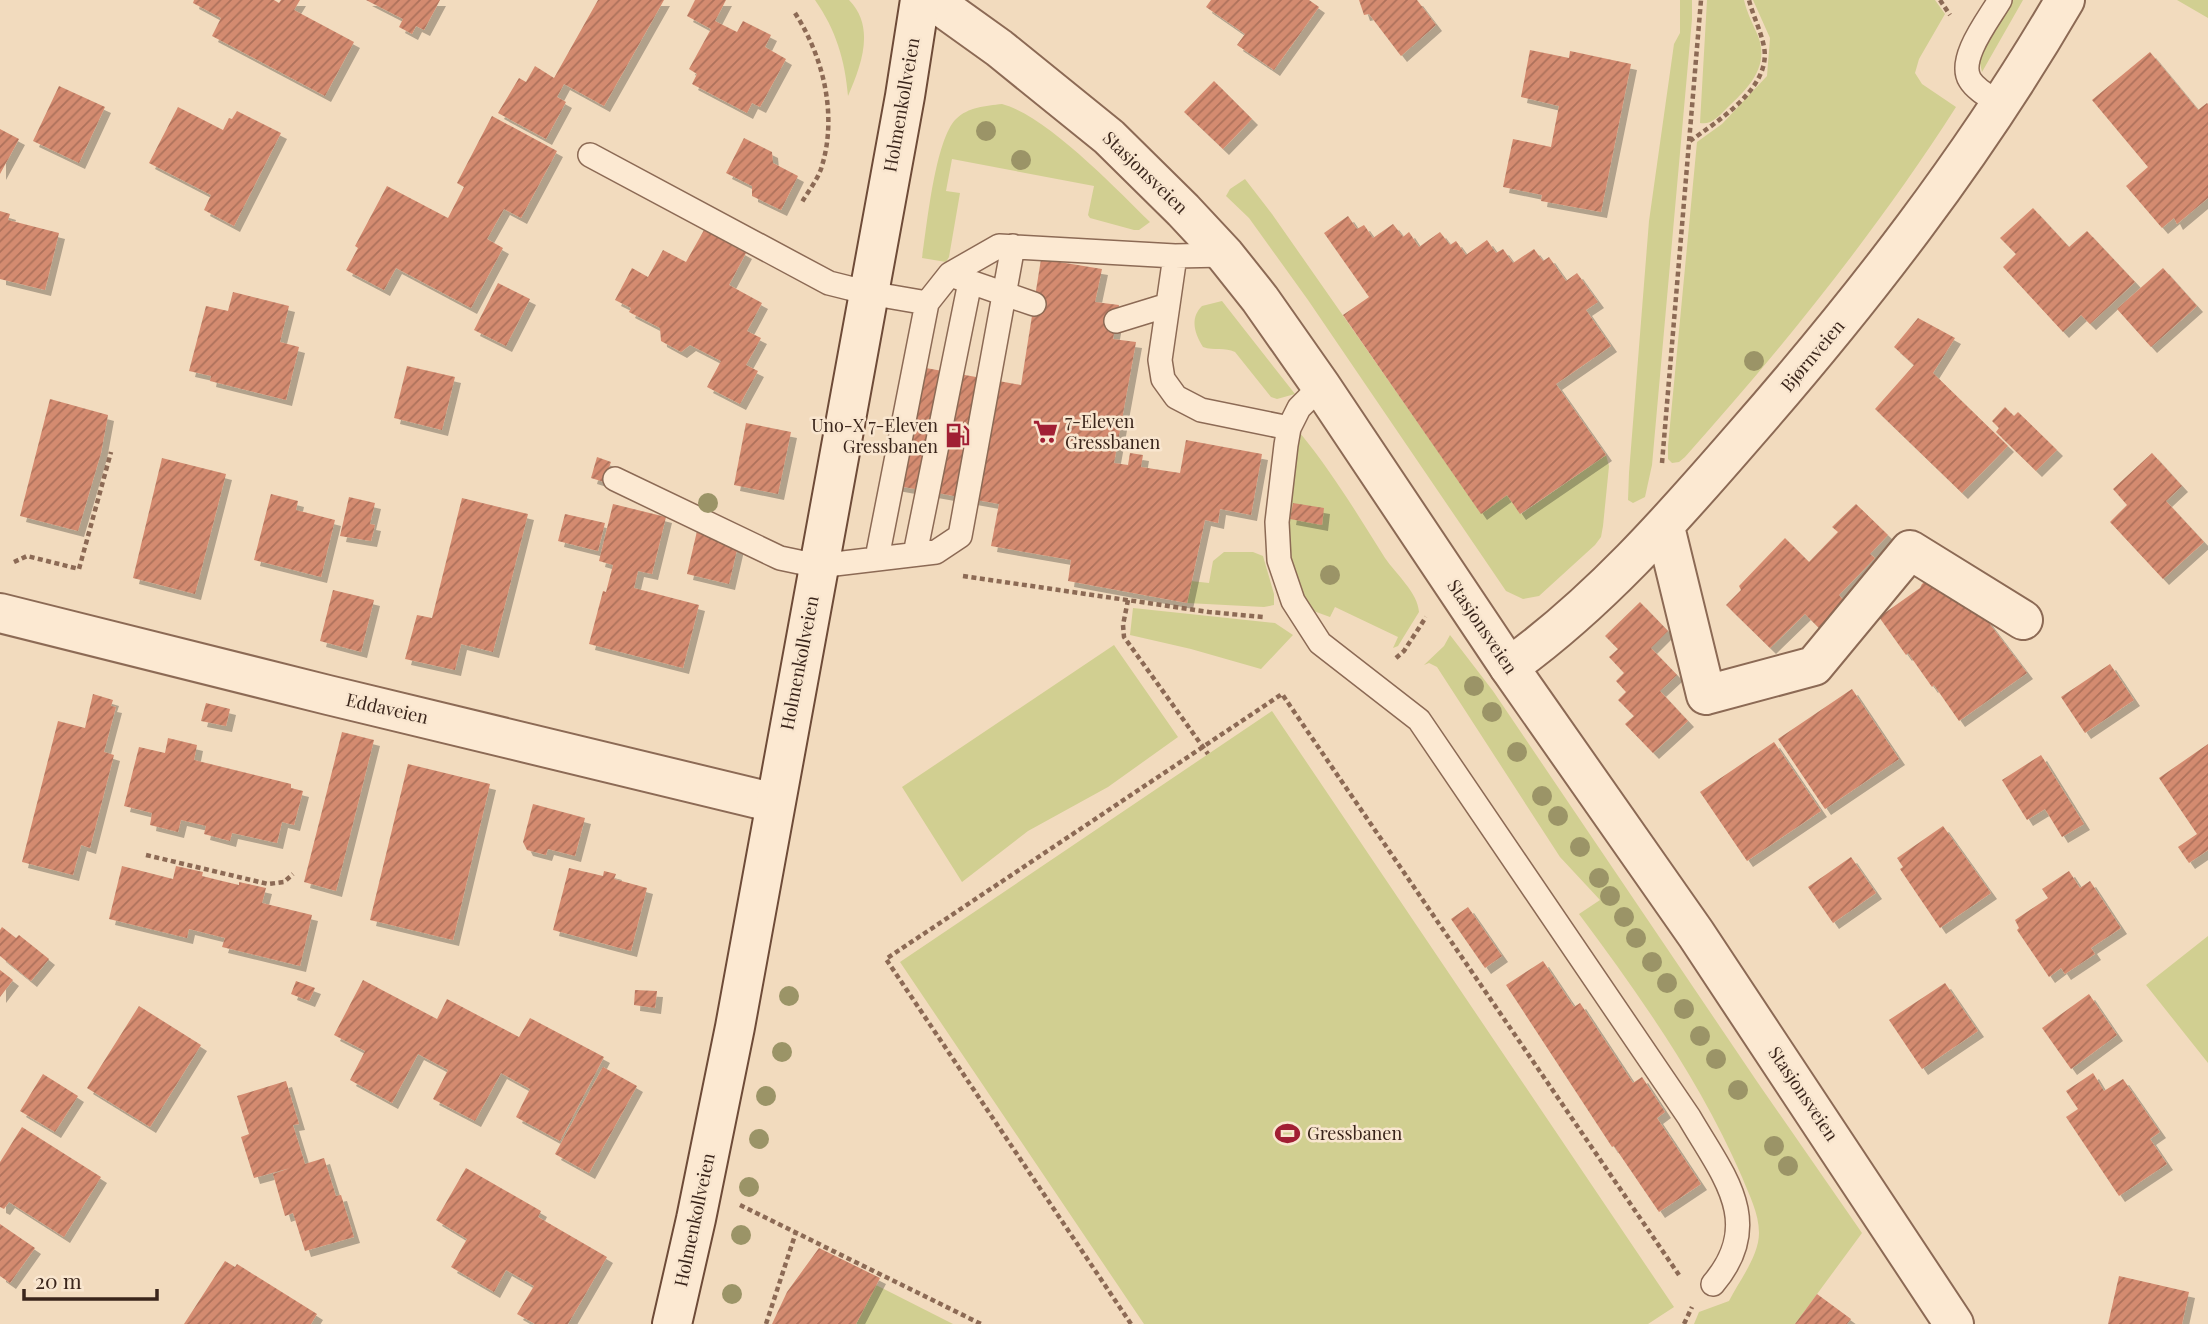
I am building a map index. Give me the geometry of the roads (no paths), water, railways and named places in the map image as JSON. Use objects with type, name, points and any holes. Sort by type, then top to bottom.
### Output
[{"type":"street","name":"Holmenkollveien","points":[[672,1324],[728,1063],[905,96],[920,0]]},
{"type":"street","name":"Stasjonsveien","points":[[932,0],[999,48],[1109,137],[1150,175],[1225,255],[1260,299],[1509,667],[1696,933],[1954,1324]]},
{"type":"street","name":"Bjørnveien","points":[[1509,667],[1591,601],[1665,527],[1805,366],[1948,184],[2065,0]]},
{"type":"street","points":[[1665,527],[1706,695],[1814,666],[1910,550],[2023,620]]},
{"type":"street","name":"Eddaveien","points":[[0,613],[775,803]]},
{"type":"lane","points":[[2000,0],[1966,60],[1966,72],[1971,82],[2000,104]]},
{"type":"lane","points":[[590,155],[829,284],[928,303]]},
{"type":"lane","points":[[877,558],[928,303],[999,246],[1175,256],[1225,255]]},
{"type":"lane","points":[[615,479],[780,558],[818,566],[926,553],[960,536],[1013,246]]},
{"type":"lane","points":[[1175,256],[1160,360],[1163,379],[1177,397],[1201,410],[1289,428]]},
{"type":"lane","points":[[960,278],[1034,304]]},
{"type":"lane","points":[[926,553],[960,278]]},
{"type":"lane","points":[[1116,321],[1168,305]]},
{"type":"lane","points":[[1321,386],[1298,408],[1289,428],[1277,522],[1279,560],[1293,601],[1320,643],[1419,720],[1689,1116],[1722,1173],[1738,1212],[1738,1233],[1726,1268],[1713,1284]]},
{"type":"place","name":"7-Eleven Gressbanen","points":[[1045,432]]},
{"type":"place","name":"Uno-X 7-Eleven Gressbanen","points":[[958,436]]},
{"type":"place","name":"Gressbanen","points":[[1287,1134]]}]
